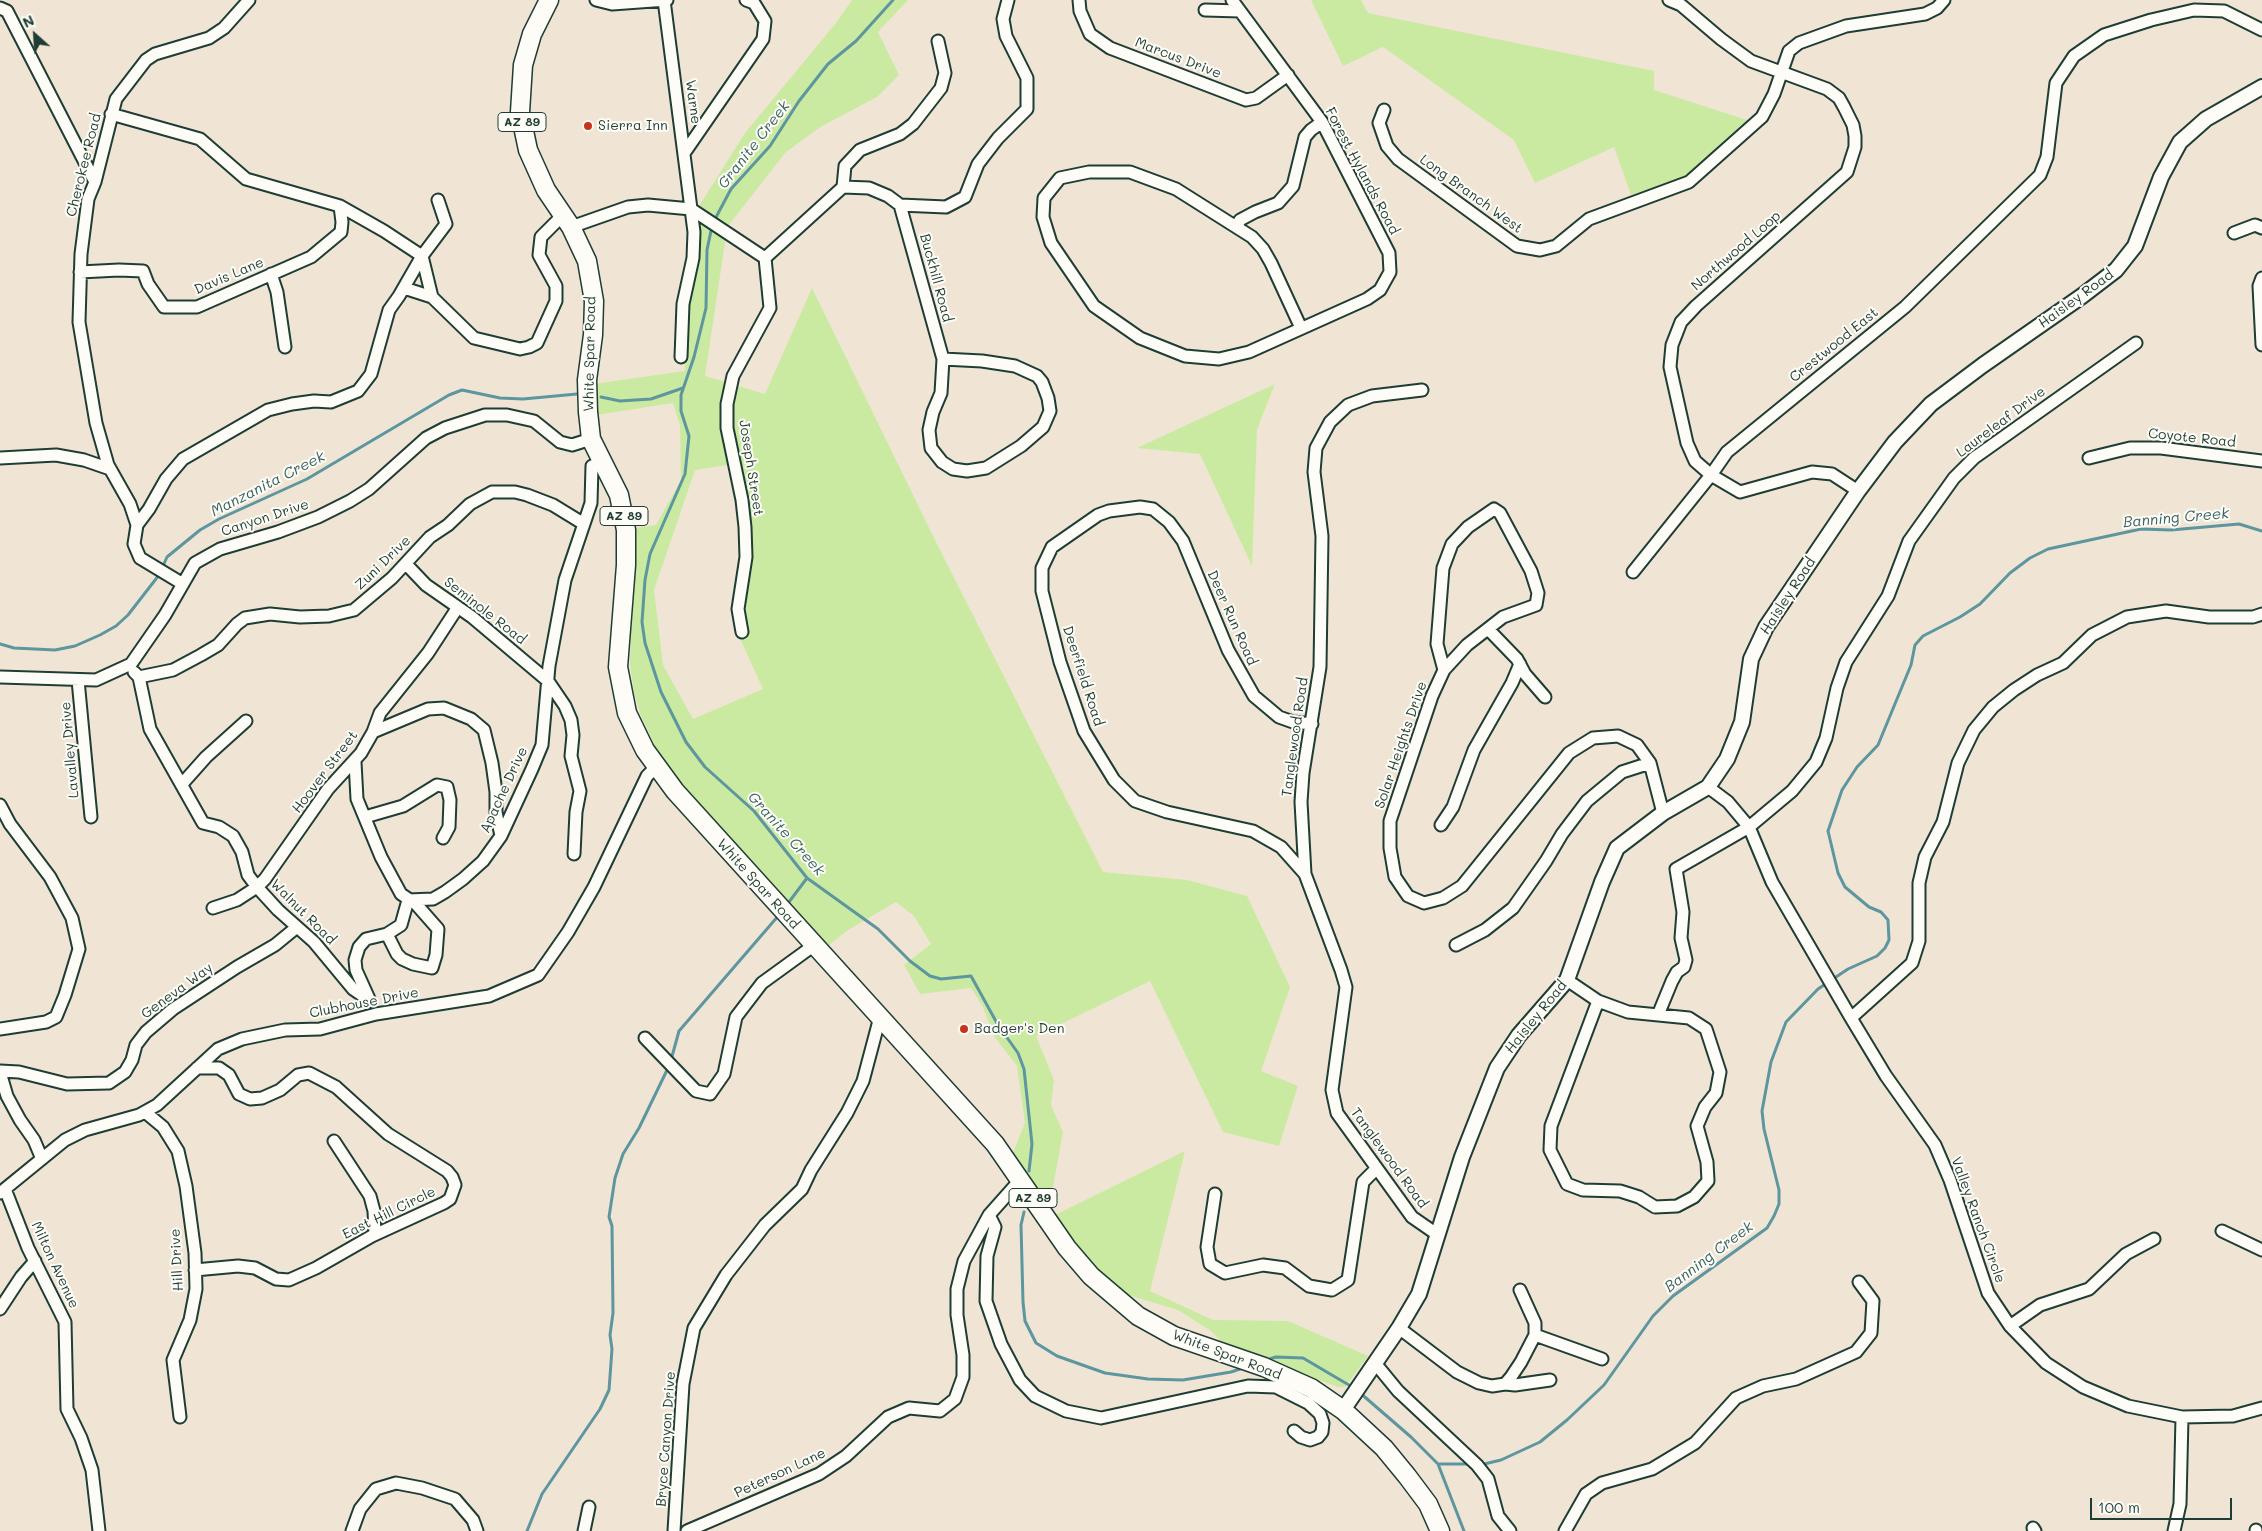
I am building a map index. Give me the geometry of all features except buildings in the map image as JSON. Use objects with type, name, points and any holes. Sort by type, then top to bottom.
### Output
[{"type":"main road","name":"White Spar Road","points":[[549,0],[532,34],[524,65],[520,112],[528,150],[546,190],[567,222],[587,261],[594,301],[593,336],[587,380],[588,412],[591,439],[619,495],[626,530],[626,564],[618,667],[627,713],[635,732],[656,767],[675,791],[813,946],[880,1016],[995,1144],[1067,1248],[1091,1276],[1138,1316],[1174,1336],[1264,1367],[1311,1388],[1343,1410],[1384,1448],[1407,1476],[1428,1504],[1440,1531]]},
{"type":"street","name":"Cherokee Road","points":[[183,584],[140,558],[134,544],[136,525],[130,504],[110,469],[96,422],[79,322],[80,272],[88,199],[95,182],[116,99],[146,60],[155,54],[209,38],[224,28],[249,0]]},
{"type":"street","points":[[596,0],[612,4],[666,0]]},
{"type":"street","name":"Warne","points":[[666,0],[694,232],[693,258],[683,304],[681,357]]},
{"type":"street","points":[[685,152],[763,40],[765,21],[754,3],[746,0]]},
{"type":"street","points":[[404,288],[432,297],[474,338],[520,349],[537,343],[556,301],[556,286],[539,255],[540,237],[567,222],[648,204],[691,209],[765,258],[844,187],[869,188],[888,196],[900,205],[946,207],[965,197],[978,164],[998,138],[1027,109],[1027,78],[1006,36],[1003,19],[1008,0]]},
{"type":"street","name":"Marcus Drive","points":[[1079,0],[1080,11],[1090,34],[1110,48],[1246,100],[1256,98],[1288,75]]},
{"type":"street","name":"Forest Hylands Road","points":[[1232,0],[1322,122],[1389,253],[1390,272],[1380,290],[1367,299],[1249,352],[1219,359],[1186,356],[1140,338],[1094,306],[1051,243],[1043,217],[1044,198],[1060,178],[1090,172],[1130,172],[1176,189],[1252,237],[1263,249],[1301,328]]},
{"type":"street","name":"Northwood Loop","points":[[1669,0],[1681,5],[1720,39],[1751,61],[1827,89],[1839,98],[1853,125],[1855,147],[1848,172],[1696,306],[1682,322],[1672,345],[1670,368],[1686,443],[1695,461],[1712,475],[1740,492],[1812,472],[1832,474],[1858,491]]},
{"type":"street","name":"Long Branch West","points":[[1384,110],[1379,123],[1387,146],[1398,160],[1517,246],[1540,250],[1556,246],[1589,219],[1689,182],[1762,117],[1789,51],[1799,43],[1846,26],[1926,14],[1937,8],[1944,0]]},
{"type":"street","points":[[0,8],[7,10],[95,182]]},
{"type":"street","points":[[1205,10],[1240,11]]},
{"type":"street","name":"Crestwood East","points":[[1633,572],[1712,475],[1727,452],[1905,307],[2040,175],[2047,157],[2056,83],[2074,56],[2104,35],[2151,20],[2194,10],[2224,12],[2262,30]]},
{"type":"street","points":[[844,187],[845,166],[860,150],[900,134],[913,124],[940,88],[945,73],[938,41]]},
{"type":"street","name":"Haisley Road","points":[[1343,1410],[1399,1328],[1419,1294],[1462,1157],[1496,1068],[1519,1035],[1567,980],[1602,882],[1618,848],[1663,813],[1708,787],[1727,759],[1742,722],[1751,659],[1766,626],[1858,491],[1895,442],[1931,404],[2116,270],[2135,246],[2161,177],[2180,142],[2206,119],[2262,88]]},
{"type":"street","points":[[111,114],[200,138],[246,178],[340,206],[384,230],[422,256],[432,297]]},
{"type":"street","points":[[1236,226],[1240,220],[1278,203],[1293,186],[1305,137],[1322,122]]},
{"type":"street","points":[[136,525],[149,509],[166,479],[183,459],[190,454],[268,410],[314,401],[331,402],[358,391],[371,374],[389,310],[422,256],[446,224],[438,200]]},
{"type":"street","name":"Buckhill Road","points":[[900,205],[943,359],[941,393],[933,412],[929,430],[931,448],[942,462],[953,470],[967,471],[986,468],[1021,446],[1043,427],[1050,411],[1048,398],[1038,376],[1015,366],[982,360],[943,359]]},
{"type":"street","name":"Davis Lane","points":[[80,272],[120,270],[143,272],[148,284],[164,306],[186,309],[197,307],[271,274],[304,262],[335,239],[341,232],[340,206]]},
{"type":"street","points":[[2234,234],[2256,225],[2262,228]]},
{"type":"street","name":"Joseph Street","points":[[742,632],[738,609],[746,557],[745,527],[742,500],[727,428],[727,404],[733,376],[770,308],[765,258]]},
{"type":"street","points":[[271,274],[277,292],[285,347]]},
{"type":"street","points":[[2262,278],[2259,286],[2262,345]]},
{"type":"street","name":"Laureleaf Drive","points":[[1658,1015],[1672,981],[1677,972],[1684,967],[1686,960],[1681,938],[1683,912],[1676,869],[1749,828],[1792,792],[1816,762],[1826,738],[1837,688],[1846,662],[1888,596],[1909,541],[1954,478],[1974,458],[2136,342]]},
{"type":"street","name":"Tanglewood Road","points":[[1422,390],[1372,396],[1348,405],[1330,422],[1316,448],[1314,472],[1322,536],[1320,667],[1300,802],[1305,874],[1346,988],[1332,1090],[1337,1113],[1412,1217],[1438,1235]]},
{"type":"street","name":"Canyon Drive","points":[[0,677],[96,680],[127,666],[140,653],[195,564],[220,549],[278,532],[318,517],[350,501],[369,489],[426,438],[462,422],[485,414],[507,415],[534,421],[560,442],[572,445],[591,439]]},
{"type":"street","name":"Coyote Road","points":[[2089,458],[2130,448],[2162,448],[2262,461]]},
{"type":"street","points":[[0,458],[56,455],[84,460],[110,469]]},
{"type":"street","name":"Apache Drive","points":[[408,900],[433,899],[463,880],[483,860],[501,836],[542,745],[548,681],[566,580],[591,503],[592,466],[603,461]]},
{"type":"street","name":"Zuni Drive","points":[[139,677],[173,670],[201,655],[218,645],[245,618],[270,614],[300,617],[329,616],[354,610],[378,592],[430,537],[448,525],[470,504],[492,492],[515,492],[527,495],[553,505],[584,524]]},
{"type":"street","name":"Deer Run Road","points":[[1140,507],[1153,509],[1164,518],[1183,541],[1228,650],[1242,678],[1254,696],[1279,717],[1294,722],[1312,724]]},
{"type":"street","name":"Deerfield Road","points":[[1140,507],[1109,511],[1098,515],[1052,547],[1042,568],[1042,591],[1060,662],[1084,731],[1114,780],[1135,801],[1166,812],[1253,831],[1281,847],[1305,874]]},
{"type":"street","name":"Solar Heights Drive","points":[[1488,629],[1503,617],[1536,605],[1538,594],[1531,571],[1500,513],[1494,510],[1468,527],[1452,544],[1443,568],[1437,644],[1444,670],[1432,696],[1390,821],[1390,848],[1395,877],[1408,896],[1424,903],[1443,898],[1462,886],[1569,753],[1593,738],[1618,736],[1637,745],[1650,763],[1663,813]]},
{"type":"street","name":"Seminole Road","points":[[406,564],[426,585],[458,607],[548,681],[565,706],[571,720],[573,735],[571,756],[580,791],[576,812],[574,854]]},
{"type":"street","name":"Hoover Street","points":[[213,908],[237,900],[257,887],[265,879],[328,789],[341,773],[355,762],[373,732],[380,712],[428,653],[458,607]]},
{"type":"street","points":[[1851,1018],[1912,963],[1919,941],[1919,883],[1925,857],[1943,822],[1958,764],[1974,730],[1993,707],[2036,675],[2063,663],[2092,635],[2127,617],[2166,611],[2209,617],[2253,617],[2262,614]]},
{"type":"street","points":[[1444,670],[1467,645],[1488,629],[1520,664],[1525,674],[1545,696]]},
{"type":"street","points":[[1441,825],[1452,807],[1474,750],[1512,683],[1520,664]]},
{"type":"street","points":[[127,666],[139,677]]},
{"type":"street","name":"Walnut Road","points":[[139,677],[150,729],[166,761],[182,784],[203,823],[220,827],[233,836],[242,852],[248,875],[257,887],[314,942],[353,990],[370,1001],[376,1014]]},
{"type":"street","name":"Lavalley Drive","points":[[78,680],[91,817]]},
{"type":"street","points":[[373,732],[428,709],[444,708],[471,719],[484,730],[492,763],[496,792],[496,812],[501,836]]},
{"type":"street","points":[[182,784],[206,757],[246,721]]},
{"type":"street","points":[[355,762],[356,790],[381,858],[401,894],[416,904],[438,929],[432,968],[413,964],[402,959],[397,954],[387,934]]},
{"type":"street","points":[[1456,945],[1486,930],[1513,908],[1546,861],[1562,834],[1587,801],[1622,772],[1650,763]]},
{"type":"street","name":"Clubhouse Drive","points":[[2,1191],[65,1140],[85,1130],[145,1112],[156,1105],[218,1049],[242,1039],[285,1030],[320,1029],[376,1014],[489,996],[538,975],[568,932],[594,887],[646,776],[656,767]]},
{"type":"street","points":[[365,817],[403,806],[437,785],[447,787],[450,800],[449,827],[444,838]]},
{"type":"street","name":"Valley Ranch Circle","points":[[1708,787],[1728,802],[1749,828],[1772,882],[1851,1018],[1886,1076],[1935,1145],[1950,1180],[1988,1293],[2010,1326],[2046,1363],[2083,1387],[2128,1406],[2182,1417],[2233,1416],[2262,1408]]},
{"type":"street","points":[[0,805],[10,824],[50,877],[72,918],[79,949],[56,1017],[46,1022],[0,1030]]},
{"type":"street","points":[[370,1001],[360,982],[355,960],[359,947],[366,939],[387,934],[401,925],[408,900]]},
{"type":"street","name":"Geneva Way","points":[[0,1072],[18,1072],[67,1084],[109,1083],[125,1072],[132,1060],[136,1045],[146,1032],[160,1020],[182,1002],[275,945],[297,927]]},
{"type":"street","points":[[645,1038],[696,1091],[710,1094],[724,1074],[736,1017],[762,983],[813,946]]},
{"type":"street","points":[[1567,980],[1598,1001],[1628,1012],[1688,1018],[1706,1030],[1714,1049],[1720,1072],[1716,1093],[1705,1107],[1697,1126],[1707,1162],[1708,1181],[1694,1197],[1677,1206],[1655,1207],[1639,1197],[1620,1191],[1583,1190],[1567,1184],[1550,1150],[1551,1126],[1598,1001]]},
{"type":"street","name":"Bryce Canyon Drive","points":[[674,1531],[683,1384],[694,1328],[726,1275],[760,1232],[802,1189],[811,1170],[847,1114],[863,1081],[880,1016]]},
{"type":"street","name":"East Hill Circle","points":[[195,1270],[238,1266],[255,1268],[276,1279],[289,1280],[316,1268],[375,1234],[450,1199],[455,1185],[452,1177],[438,1164],[388,1134],[336,1087],[309,1073],[298,1075],[280,1090],[262,1098],[250,1099],[239,1094],[229,1075],[219,1068],[197,1068]]},
{"type":"street","points":[[0,1072],[7,1096],[34,1140],[42,1159]]},
{"type":"street","name":"Hill Drive","points":[[145,1112],[163,1127],[178,1151],[186,1186],[196,1289],[190,1320],[173,1360],[180,1417]]},
{"type":"street","points":[[334,1141],[370,1196],[374,1211],[375,1234]]},
{"type":"street","points":[[1215,1194],[1207,1247],[1210,1264],[1225,1273],[1263,1264],[1285,1268],[1309,1286],[1332,1290],[1348,1280],[1363,1182],[1376,1169]]},
{"type":"street","name":"Peterson Lane","points":[[687,1531],[819,1474],[846,1456],[888,1417],[909,1408],[940,1411],[955,1399],[963,1377],[963,1355],[957,1315],[956,1289],[964,1261],[989,1215],[1020,1179]]},
{"type":"street","name":"Milton Avenue","points":[[2,1191],[65,1322],[67,1409],[81,1438],[92,1470],[99,1531]]},
{"type":"street","points":[[989,1215],[995,1227],[986,1256],[986,1301],[1001,1344],[1020,1380],[1035,1396],[1066,1411],[1101,1418],[1248,1386],[1276,1387],[1308,1403],[1320,1414],[1322,1432],[1318,1437],[1310,1440],[1301,1437],[1294,1431]]},
{"type":"street","points":[[2222,1231],[2262,1250]]},
{"type":"street","points":[[2010,1326],[2040,1304],[2089,1289],[2126,1254],[2154,1239]]},
{"type":"street","points":[[2,1303],[35,1261]]},
{"type":"street","points":[[1565,1531],[1586,1494],[1602,1483],[1652,1469],[1695,1443],[1736,1398],[1763,1386],[1796,1379],[1856,1352],[1871,1334],[1873,1301],[1859,1282]]},
{"type":"street","points":[[1505,1384],[1521,1362],[1534,1334],[1534,1323],[1520,1290]]},
{"type":"street","points":[[1399,1328],[1457,1372],[1479,1383],[1492,1386],[1505,1384],[1515,1386],[1550,1380]]},
{"type":"street","points":[[1534,1334],[1602,1360]]},
{"type":"street","points":[[1375,1363],[1398,1391],[1478,1464],[1488,1479],[1498,1516],[1510,1531]]},
{"type":"street","points":[[2174,1531],[2180,1504],[2182,1417]]},
{"type":"street","points":[[352,1531],[360,1509],[376,1489],[396,1483],[422,1488],[455,1499],[473,1520],[477,1531]]},
{"type":"street","points":[[584,1531],[589,1507]]},
{"type":"green space","points":[[852,0],[908,0],[878,32],[899,75],[877,97],[822,126],[786,152],[728,226],[699,206],[745,133],[836,23]]},
{"type":"green space","points":[[1311,0],[1361,0],[1368,13],[1654,71],[1654,90],[1750,121],[1685,177],[1631,195],[1614,147],[1535,183],[1514,140],[1383,47],[1343,66]]},
{"type":"green space","points":[[696,217],[726,236],[705,376],[765,394],[812,288],[936,542],[1103,872],[1187,880],[1247,896],[1290,987],[1261,1071],[1298,1086],[1279,1146],[1223,1132],[1150,981],[1036,1036],[1054,1080],[1051,1105],[1063,1132],[1053,1187],[1038,1195],[1012,1155],[1025,1123],[1017,1066],[994,1036],[982,1005],[971,988],[920,994],[904,965],[931,944],[914,916],[896,902],[848,930],[828,946],[679,780],[655,746],[641,716],[634,693],[630,663],[635,528],[656,525],[681,480],[680,425],[673,403],[596,415],[594,384],[685,371],[686,303]],"holes":[[[728,465],[738,501],[742,556],[738,634],[763,689],[693,719],[663,665],[654,590],[695,470]]]},
{"type":"green space","points":[[1275,384],[1257,429],[1252,566],[1200,454],[1137,448]]},
{"type":"green space","points":[[1185,1151],[1150,1291],[1213,1320],[1288,1321],[1368,1356],[1345,1387],[1338,1387],[1226,1346],[1211,1331],[1178,1310],[1125,1294],[1087,1259],[1053,1216]]},
{"type":"waterway","name":"Granite Creek","points":[[714,221],[731,189],[770,146],[799,101],[828,64],[856,41],[893,0]]},
{"type":"waterway","name":"Granite Creek","points":[[712,226],[707,250],[706,308],[694,357],[681,395],[681,411],[689,436],[685,474],[650,554],[645,580],[642,622],[645,643],[661,692],[686,742],[705,767],[754,811],[807,878],[878,929],[910,961],[930,976],[941,979],[971,976],[998,1025],[1018,1053],[1024,1069],[1032,1144],[1029,1171]]},
{"type":"waterway","name":"Manzanita Creek","points":[[601,397],[620,401],[651,399],[683,388]]},
{"type":"waterway","name":"Manzanita Creek","points":[[0,644],[14,648],[55,650],[75,646],[100,635],[116,626],[128,615],[159,575],[167,557],[200,530],[219,519],[307,479],[449,395],[462,390],[500,398],[523,399],[577,394]]},
{"type":"waterway","name":"Banning Creek","points":[[1480,1465],[1501,1460],[1540,1442],[1567,1420],[1604,1385],[1653,1316],[1673,1296],[1767,1228],[1774,1216],[1779,1204],[1779,1190],[1764,1129],[1762,1111],[1771,1062],[1786,1022],[1818,989],[1848,969],[1877,956],[1885,948],[1889,940],[1888,920],[1881,912],[1869,907],[1845,887],[1838,873],[1828,831],[1842,790],[1857,767],[1878,745],[1911,665],[1915,645],[1923,636],[1960,617],[1980,604],[2010,573],[2030,558],[2048,549],[2141,529],[2171,530],[2239,524],[2262,531]]},
{"type":"waterway","points":[[786,906],[807,878]]},
{"type":"waterway","points":[[671,1060],[679,1031],[779,915]]},
{"type":"waterway","points":[[527,1531],[542,1494],[600,1409],[609,1390],[612,1349],[610,1335],[613,1313],[612,1226],[609,1217],[615,1178],[623,1154],[639,1128],[669,1066]]},
{"type":"waterway","name":"Granite Creek","points":[[1024,1212],[1021,1225],[1023,1302],[1025,1321],[1036,1343],[1057,1356],[1105,1373],[1148,1379],[1183,1380],[1231,1372],[1243,1368]]},
{"type":"waterway","name":"Granite Creek","points":[[1266,1360],[1276,1357],[1303,1358],[1354,1388]]},
{"type":"waterway","name":"Granite Creek","points":[[1359,1392],[1411,1437],[1438,1464],[1464,1531]]},
{"type":"waterway","name":"Banning Creek","points":[[1438,1464],[1471,1464]]},
{"type":"place","name":"Sierra Inn","points":[[588,126]]},
{"type":"place","name":"Badger's Den","points":[[964,1029]]}]
